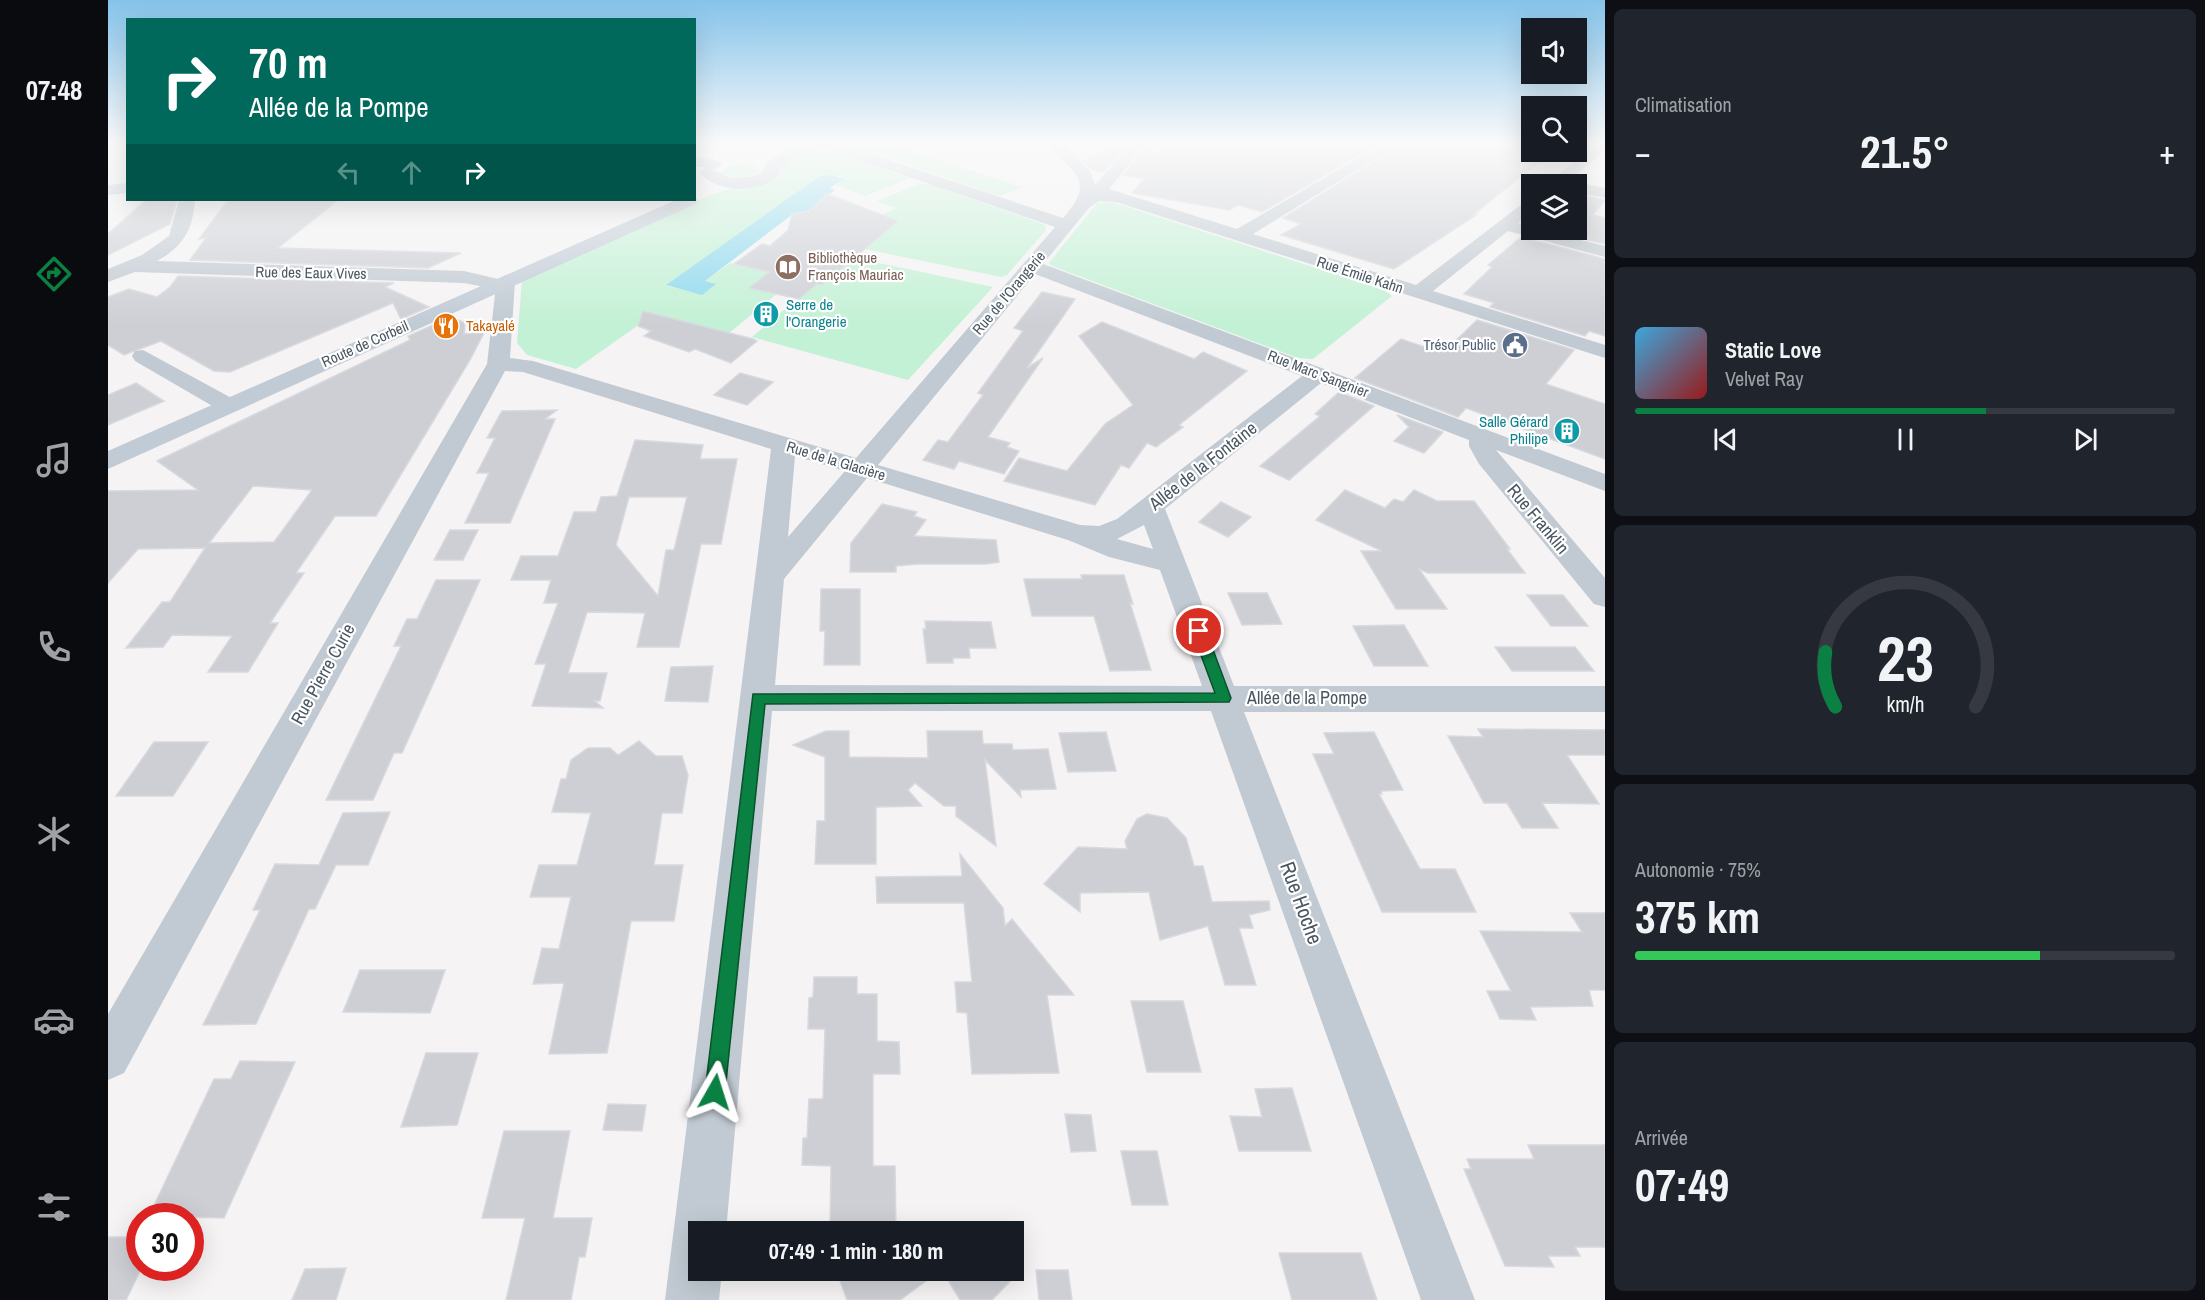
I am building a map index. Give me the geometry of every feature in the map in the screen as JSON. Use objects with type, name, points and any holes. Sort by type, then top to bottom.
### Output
[{"type":"main road","name":"Route de Corbeil","points":[[498,281],[557,248],[661,204]]},
{"type":"main road","name":"Route de Corbeil","points":[[108,448],[222,403],[498,281],[680,204]]},
{"type":"main road","name":"Route de Corbeil","points":[[108,461],[222,403]]},
{"type":"main road","points":[[108,454],[136,436]]},
{"type":"street","points":[[108,276],[154,255],[174,240],[180,232],[186,204]]},
{"type":"street","points":[[1003,204],[1066,225]]},
{"type":"street","name":"Rue Émile Kahn","points":[[1151,204],[1237,236],[1605,352]]},
{"type":"street","points":[[1237,236],[1292,204]]},
{"type":"street","name":"Rue de l'Orangerie","points":[[771,576],[1083,205]]},
{"type":"street","points":[[1418,293],[1521,213]]},
{"type":"street","points":[[1505,225],[1605,252]]},
{"type":"street","name":"Rue Marc Sangnier","points":[[1031,266],[1605,483]]},
{"type":"street","name":"Rue des Eaux Vives","points":[[132,267],[465,277],[498,281]]},
{"type":"street","name":"Rue Pierre Curie","points":[[108,1057],[498,364],[501,354],[498,281]]},
{"type":"street","points":[[143,356],[222,403]]},
{"type":"street","name":"Rue de la Glacière","points":[[498,364],[525,366],[1078,534],[1119,550],[1174,564]]},
{"type":"street","name":"Allée de la Fontaine","points":[[1078,534],[1101,535],[1115,532],[1151,507],[1319,374]]},
{"type":"street","name":"Rue Franklin","points":[[1481,435],[1481,446],[1488,459],[1605,597]]},
{"type":"street","points":[[701,1221],[784,445]]},
{"type":"street","name":"Rue Hoche","points":[[1151,507],[1448,1300]]},
{"type":"street","name":"Allée de la Pompe","points":[[758,698],[1605,699]]},
{"type":"street","points":[[692,1300],[694,1281]]},
{"type":"green space","points":[[689,204],[782,204],[667,286],[702,294],[715,284],[704,282],[730,263],[822,285],[847,264],[869,261],[993,287],[908,380],[752,337],[803,294],[783,289],[729,333],[654,314],[576,369],[527,355],[517,343],[522,279]]},
{"type":"green space","points":[[884,204],[985,204],[1045,225],[1046,230],[1007,275],[1001,277],[865,249],[898,221],[882,215],[896,208]]},
{"type":"green space","points":[[1096,204],[1117,204],[1384,290],[1392,296],[1313,359],[1298,358],[1049,263]]},
{"type":"water","points":[[781,204],[817,204],[808,211],[793,214],[705,281],[716,284],[702,295],[666,285]]},
{"type":"building","points":[[142,204],[176,204],[170,224],[108,255],[108,234]]},
{"type":"building","points":[[225,204],[333,204],[278,248],[461,253],[428,268],[190,260],[206,238],[199,239]]},
{"type":"building","points":[[817,204],[853,204],[898,221],[822,285],[817,284],[799,299],[749,288],[769,272],[734,264],[762,244],[770,246],[788,230],[792,214],[809,211]]},
{"type":"building","points":[[1193,204],[1276,204],[1262,212],[1238,205],[1229,210]]},
{"type":"building","points":[[1306,204],[1487,204],[1473,215],[1476,215],[1394,269],[1281,235],[1301,224],[1283,218]]},
{"type":"building","points":[[1587,204],[1602,204],[1593,215],[1605,218],[1605,244],[1587,240]]},
{"type":"building","points":[[1521,237],[1521,240],[1532,240],[1605,259],[1605,336],[1589,331],[1585,336],[1490,307],[1494,303],[1464,294],[1492,267],[1488,265]]},
{"type":"building","points":[[178,276],[394,283],[385,287],[429,307],[401,319],[393,303],[230,372],[214,371],[161,341],[124,355],[108,345],[108,297],[129,289],[157,297],[170,287]]},
{"type":"building","points":[[1042,292],[1075,299],[1027,368],[1043,358],[988,437],[1010,443],[1007,447],[1019,451],[1004,474],[959,461],[954,469],[923,460],[938,440],[948,442],[983,395],[978,393],[1023,331],[1014,328]]},
{"type":"building","points":[[643,311],[757,341],[731,363],[695,349],[689,352],[644,336],[651,331],[638,326]]},
{"type":"building","points":[[451,317],[465,323],[464,334],[485,331],[376,516],[335,516],[296,573],[304,573],[270,623],[278,623],[248,672],[208,672],[232,636],[172,635],[163,647],[126,648],[162,602],[170,602],[205,548],[138,549],[108,583],[108,491],[198,490],[157,461],[410,340],[408,336]],"holes":[[[253,486],[312,490],[274,542],[209,543]]]},
{"type":"building","points":[[1477,320],[1574,350],[1546,384],[1605,404],[1605,459],[1466,408],[1458,417],[1355,378],[1401,339],[1439,352],[1446,350]]},
{"type":"building","points":[[1102,322],[1194,359],[1203,352],[1247,371],[1179,425],[1183,427],[1156,447],[1147,443],[1129,468],[1121,465],[1095,505],[1004,481],[1019,458],[1067,471],[1105,424],[1133,405],[1079,336]]},
{"type":"building","points":[[740,373],[773,382],[747,405],[714,395]]},
{"type":"building","points":[[136,383],[164,401],[108,425],[108,395]]},
{"type":"building","points":[[1339,392],[1374,406],[1289,480],[1260,466],[1320,416],[1315,414]]},
{"type":"building","points":[[557,410],[545,419],[555,419],[510,523],[465,523],[489,473],[477,473],[495,438],[487,438],[502,411]]},
{"type":"building","points":[[1397,415],[1443,432],[1424,453],[1394,441],[1409,427]]},
{"type":"building","points":[[635,440],[703,445],[700,459],[737,459],[721,544],[701,544],[679,647],[637,647],[645,613],[587,612],[568,673],[607,673],[600,701],[595,701],[603,708],[532,706],[546,664],[535,664],[558,603],[544,603],[551,580],[511,580],[521,556],[558,556],[574,512],[596,512],[601,497],[617,496]],"holes":[[[629,497],[687,497],[674,550],[666,550],[658,596],[616,545]]]},
{"type":"building","points":[[1345,490],[1385,508],[1394,499],[1403,502],[1414,490],[1437,501],[1474,501],[1525,573],[1428,573],[1419,569],[1447,609],[1396,609],[1361,551],[1382,551],[1316,520]]},
{"type":"building","points":[[1221,502],[1251,517],[1228,537],[1199,522]]},
{"type":"building","points":[[882,504],[917,512],[914,516],[926,520],[914,536],[996,540],[999,562],[918,564],[896,566],[896,572],[850,572],[851,543]]},
{"type":"building","points":[[450,530],[478,530],[463,560],[434,560]]},
{"type":"building","points":[[1081,575],[1124,575],[1133,604],[1130,603],[1151,670],[1110,671],[1094,616],[1032,616],[1024,579],[1082,579]]},
{"type":"building","points":[[436,580],[480,580],[402,753],[394,753],[373,800],[326,800],[401,646],[394,646],[407,619],[417,619]]},
{"type":"building","points":[[821,589],[860,589],[860,665],[824,665],[825,631],[820,631]]},
{"type":"building","points":[[1228,593],[1267,593],[1282,624],[1242,625]]},
{"type":"building","points":[[1527,595],[1563,595],[1588,626],[1551,626]]},
{"type":"building","points":[[925,621],[991,622],[996,648],[969,648],[970,658],[953,658],[953,663],[927,663],[923,629],[926,629]]},
{"type":"building","points":[[1404,625],[1428,666],[1374,666],[1353,626]]},
{"type":"building","points":[[1495,647],[1575,647],[1594,671],[1512,671]]},
{"type":"building","points":[[713,666],[708,702],[665,701],[671,667]]},
{"type":"building","points":[[1478,729],[1605,730],[1605,755],[1567,755],[1599,804],[1542,803],[1558,828],[1522,828],[1507,803],[1484,803],[1448,736],[1483,737]]},
{"type":"building","points":[[826,731],[849,731],[849,757],[928,758],[927,731],[982,731],[983,744],[1012,744],[1013,750],[1048,749],[1056,789],[1020,790],[1021,797],[985,760],[996,846],[956,816],[956,806],[944,806],[915,783],[908,790],[922,806],[876,807],[876,864],[815,864],[817,821],[825,821],[825,757],[793,745]]},
{"type":"building","points":[[1106,732],[1116,771],[1068,772],[1059,733]]},
{"type":"building","points":[[1374,732],[1403,790],[1381,791],[1382,794],[1379,794],[1420,869],[1455,869],[1476,912],[1382,912],[1313,754],[1334,754],[1324,733]]},
{"type":"building","points":[[639,741],[656,756],[682,756],[688,775],[682,813],[662,813],[654,865],[683,865],[674,921],[631,921],[607,1053],[549,1054],[564,983],[533,984],[542,948],[559,949],[571,897],[530,897],[539,865],[577,865],[591,813],[552,812],[561,779],[566,779],[571,760],[588,748],[610,748],[618,755]]},
{"type":"building","points":[[154,742],[208,742],[173,796],[116,796]]},
{"type":"building","points":[[390,812],[368,865],[336,865],[315,909],[309,909],[256,1024],[203,1025],[260,910],[253,910],[275,864],[319,865],[343,813]]},
{"type":"building","points":[[1147,814],[1167,818],[1186,838],[1194,866],[1203,866],[1212,902],[1269,901],[1270,910],[1249,915],[1253,928],[1239,928],[1256,985],[1225,985],[1208,926],[1160,940],[1149,892],[1080,893],[1080,912],[1044,884],[1078,847],[1127,849],[1125,841],[1137,819]]},
{"type":"building","points":[[960,854],[1003,908],[1005,926],[1012,919],[1074,995],[1047,995],[1059,1073],[972,1074],[967,1013],[957,1012],[955,982],[972,982],[964,903],[877,903],[876,877],[962,876]]},
{"type":"building","points":[[1570,913],[1605,913],[1605,990],[1589,990],[1593,1006],[1530,1007],[1536,1020],[1500,1019],[1487,991],[1511,991],[1480,931],[1582,932]]},
{"type":"building","points":[[360,970],[445,970],[430,1013],[343,1012]]},
{"type":"building","points":[[814,977],[857,977],[857,994],[877,994],[877,1041],[899,1042],[900,1074],[873,1074],[873,1166],[895,1166],[896,1221],[830,1221],[831,1166],[802,1165],[803,1138],[807,1138],[809,1099],[823,1099],[825,1029],[808,1029],[809,998],[813,997]]},
{"type":"building","points":[[1131,1001],[1183,1001],[1201,1072],[1147,1072]]},
{"type":"building","points":[[426,1053],[478,1053],[457,1125],[401,1127]]},
{"type":"building","points":[[240,1061],[295,1062],[224,1218],[204,1217],[204,1203],[155,1203],[214,1079],[231,1079]]},
{"type":"building","points":[[1292,1088],[1311,1151],[1239,1151],[1230,1116],[1262,1117],[1255,1089]]},
{"type":"building","points":[[608,1104],[646,1105],[642,1131],[603,1130]]},
{"type":"building","points":[[1065,1114],[1091,1115],[1096,1151],[1071,1152]]},
{"type":"building","points":[[504,1131],[570,1131],[553,1218],[592,1218],[585,1257],[579,1257],[571,1300],[506,1300],[525,1218],[482,1218]]},
{"type":"building","points":[[1528,1145],[1605,1145],[1605,1247],[1575,1247],[1580,1256],[1548,1256],[1554,1267],[1505,1266],[1464,1169],[1471,1169],[1467,1159],[1534,1159]]},
{"type":"building","points":[[1121,1151],[1157,1151],[1168,1205],[1132,1205]]},
{"type":"building","points":[[108,1237],[126,1237],[126,1281],[135,1281],[126,1300],[108,1300]]},
{"type":"building","points":[[1279,1253],[1361,1253],[1377,1300],[1292,1300]]},
{"type":"building","points":[[346,1268],[336,1300],[292,1300],[305,1269]]},
{"type":"building","points":[[1036,1270],[1068,1270],[1072,1300],[1039,1300]]},
{"type":"building","points":[[840,1281],[926,1281],[900,1300],[847,1300]]},
{"type":"building","points":[[949,1281],[1010,1281],[992,1300],[960,1300]]},
{"type":"place","name":"Bibliothèque François Mauriac","points":[[788,267]]},
{"type":"place","name":"Serre de l'Orangerie","points":[[766,314]]},
{"type":"place","name":"Takayalé","points":[[446,326]]},
{"type":"place","name":"Trésor Public","points":[[1515,345]]},
{"type":"place","name":"Salle Gérard Philipe","points":[[1567,431]]},
{"type":"route","points":[[715,1092],[758,698],[1224,698],[1199,631]]}]
